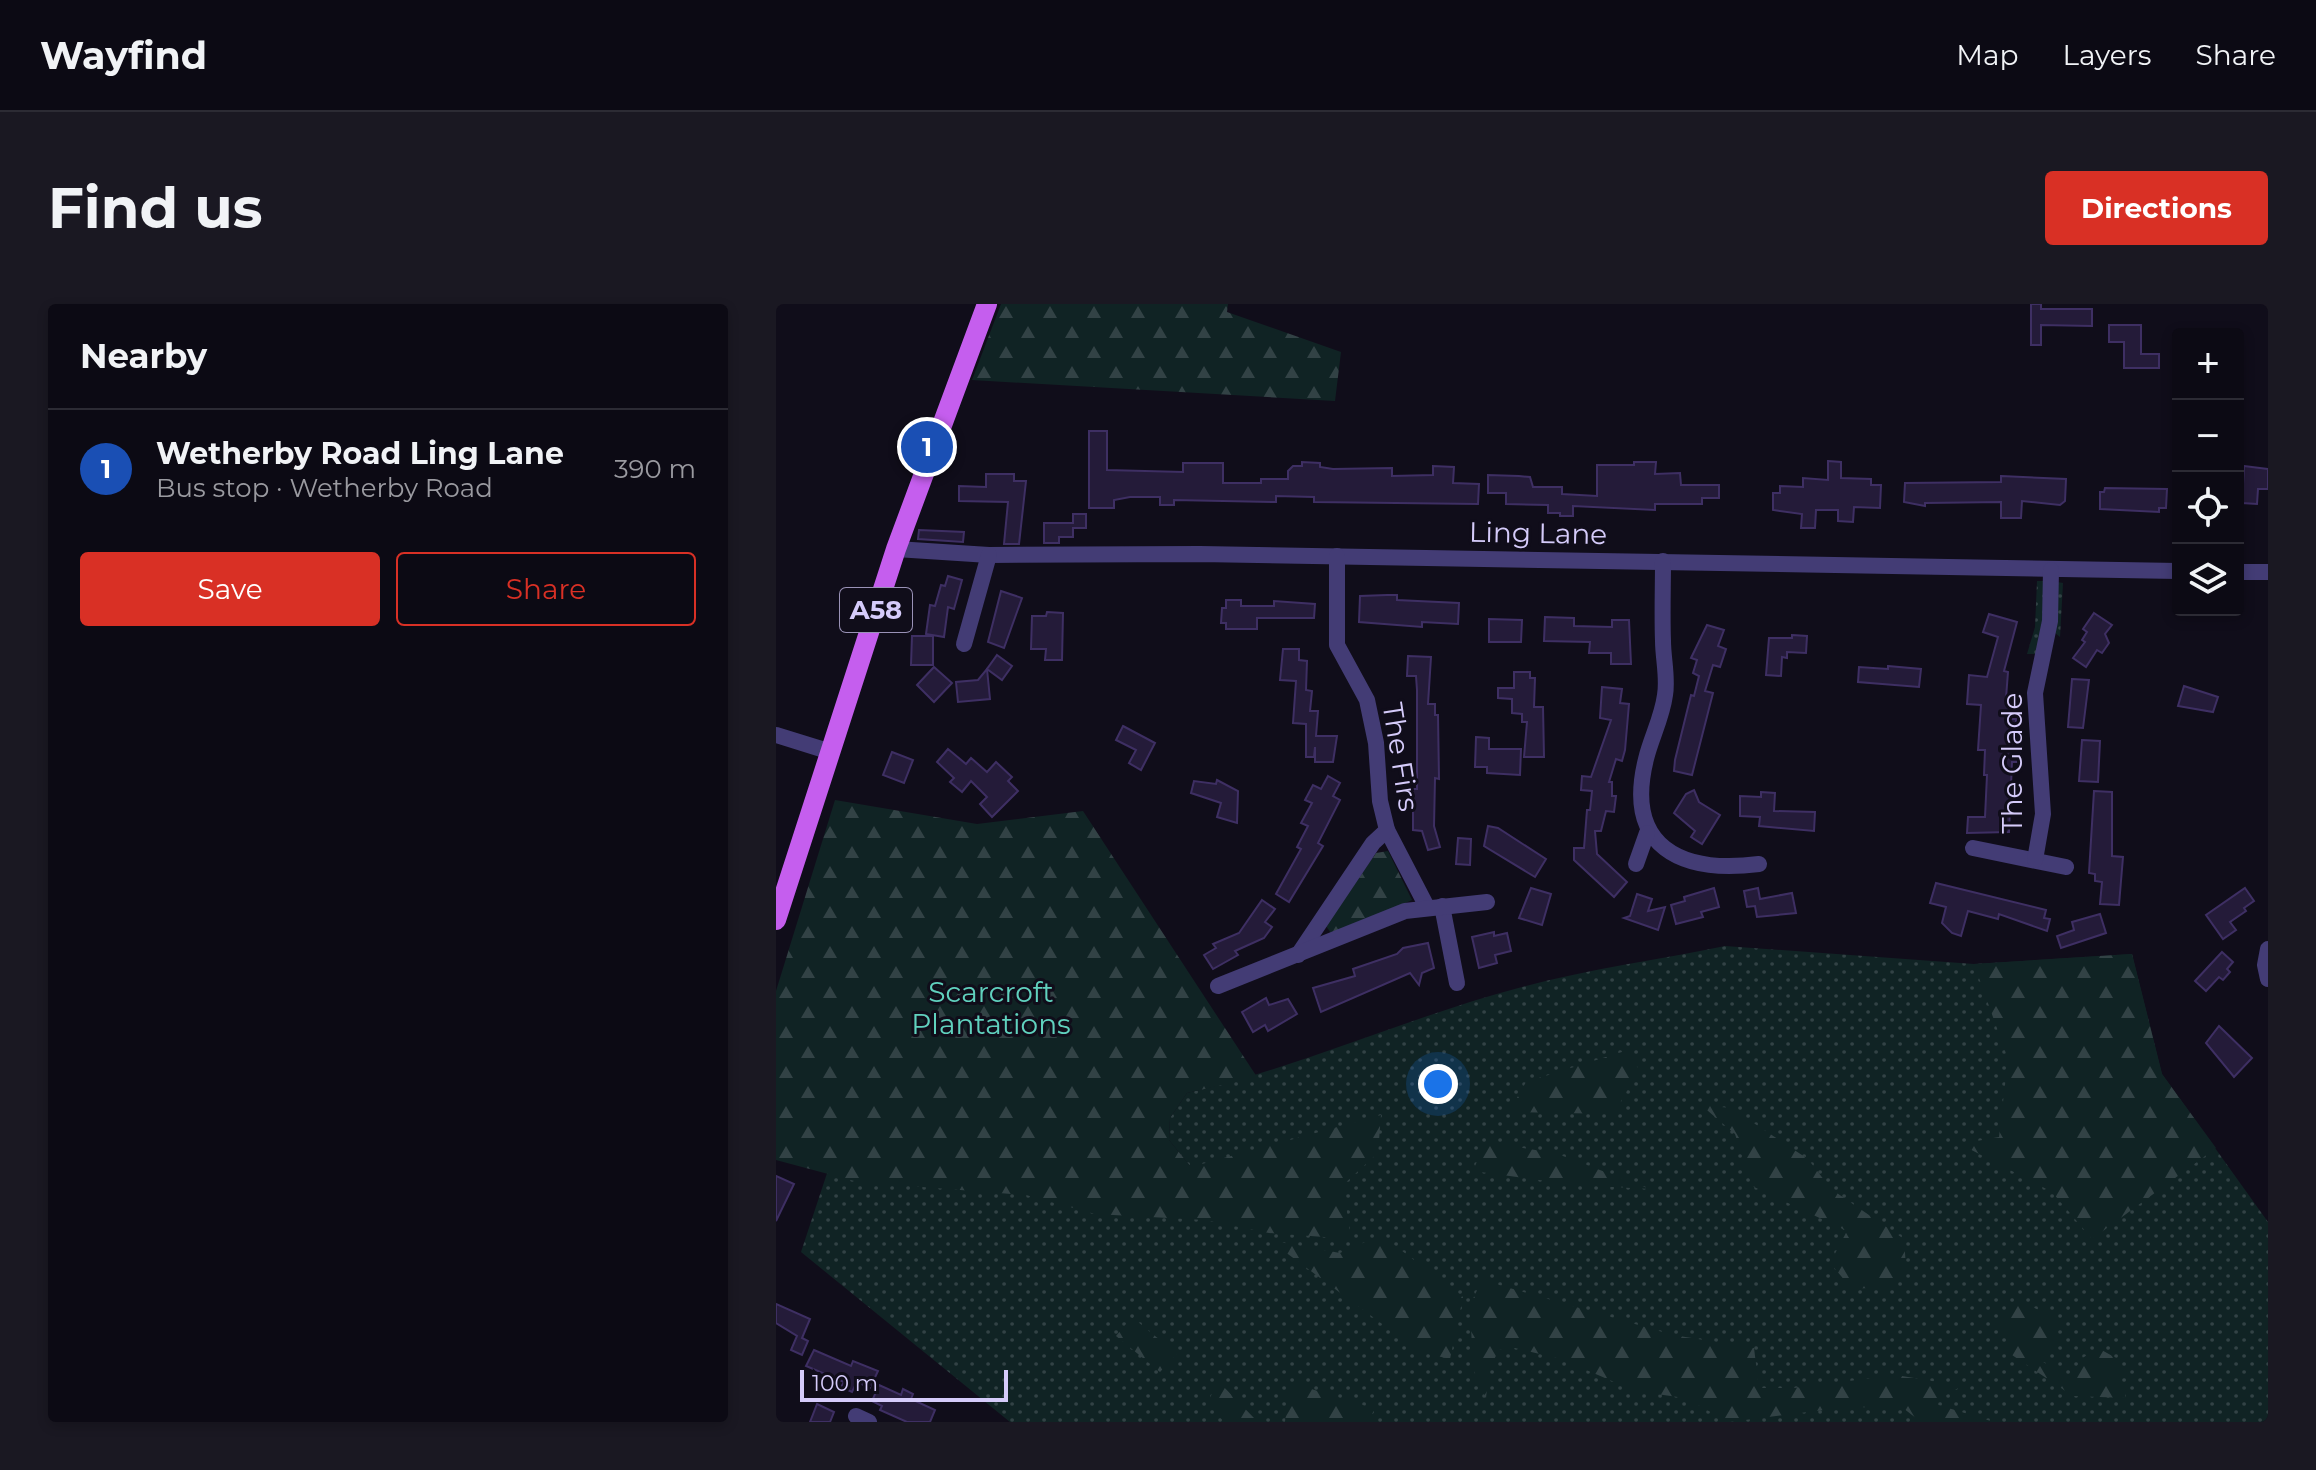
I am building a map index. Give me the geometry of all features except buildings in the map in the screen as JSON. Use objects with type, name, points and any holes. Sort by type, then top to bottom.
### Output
[{"type":"main road","name":"A58","points":[[776,920],[896,549],[987,304]]},
{"type":"street","name":"Ling Lane","points":[[896,549],[989,555],[1337,556],[2172,571]]},
{"type":"street","points":[[964,644],[989,555]]},
{"type":"street","name":"The Firs","points":[[1337,556],[1337,645],[1367,700],[1376,743],[1380,801],[1387,830],[1434,906],[1457,983]]},
{"type":"street","points":[[1663,561],[1666,692],[1642,785],[1642,810],[1647,833],[1660,847],[1683,858],[1721,866],[1759,864]]},
{"type":"street","name":"The Glade","points":[[2035,860],[2043,814],[2035,693],[2050,621],[2051,570]]},
{"type":"street","points":[[2244,572],[2268,572]]},
{"type":"street","points":[[776,735],[831,752]]},
{"type":"street","name":"The Firs","points":[[1298,955],[1373,843],[1387,830]]},
{"type":"street","points":[[1636,864],[1647,833]]},
{"type":"street","name":"The Glade","points":[[1973,848],[2066,867]]},
{"type":"street","points":[[1218,986],[1405,911],[1487,902]]},
{"type":"street","points":[[2268,949],[2265,965],[2268,979]]},
{"type":"green space","points":[[1001,304],[1228,304],[1227,312],[1341,352],[1335,401],[972,380]]},
{"type":"green space","points":[[2037,581],[2045,581],[2044,612],[2036,654],[2027,654],[2035,627]]},
{"type":"green space","points":[[2057,582],[2063,583],[2060,637],[2054,632]]},
{"type":"green space","name":"Scarcroft Plantations","points":[[835,800],[977,824],[1083,811],[1257,1077],[1187,1093],[1170,1118],[1169,1140],[1191,1167],[1381,1115],[1378,1153],[1343,1185],[1351,1239],[1269,1233],[1205,1220],[1095,1214],[1026,1195],[858,1182],[776,1160],[776,991]]},
{"type":"green space","points":[[1388,851],[1412,900],[1333,936],[1326,926],[1376,853]]},
{"type":"green space","points":[[1725,946],[1974,964],[2132,954],[2162,1074],[2268,1222],[2268,1422],[1010,1422],[801,1252],[837,1143],[1190,1166],[1169,1140],[1170,1118],[1187,1093],[1271,1070],[1522,987]]},
{"type":"green space","points":[[2132,954],[2162,1074],[2216,1148],[2092,1239],[2052,1192],[1960,1144],[1999,1137],[2008,1059],[1974,964]]},
{"type":"green space","points":[[1625,1051],[1639,1069],[1614,1114],[1509,1112],[1526,1082]]},
{"type":"green space","points":[[1701,1105],[1731,1108],[1808,1159],[1831,1189],[1904,1239],[1906,1267],[1885,1287],[1852,1289],[1830,1263],[1847,1231],[1752,1186],[1735,1134]]},
{"type":"green space","points":[[1485,1142],[1555,1153],[1650,1189],[1576,1185],[1473,1171]]},
{"type":"green space","points":[[1381,1235],[1463,1297],[1450,1359],[1420,1352],[1269,1240],[1340,1253]]},
{"type":"green space","points":[[1482,1280],[1673,1335],[1754,1348],[1759,1388],[1794,1388],[1896,1375],[1962,1386],[1932,1403],[1994,1422],[1921,1422],[1903,1408],[1848,1407],[1729,1422],[1685,1398],[1635,1391],[1561,1359],[1515,1348],[1499,1350],[1489,1369],[1486,1398],[1473,1369],[1470,1305]]},
{"type":"green space","points":[[2020,1301],[2061,1321],[2052,1348],[2043,1362],[2071,1377],[2081,1359],[2098,1348],[2116,1358],[2126,1398],[2073,1396],[2012,1355],[1999,1320]]},
{"type":"green space","points":[[1132,1317],[1177,1354],[1160,1372],[1116,1336]]},
{"type":"green space","points":[[1218,1381],[1259,1422],[1224,1422],[1208,1402]]},
{"type":"green space","points":[[1289,1382],[1375,1409],[1367,1422],[1285,1422]]},
{"type":"place","name":"Wetherby Road Ling Lane","points":[[927,447]]}]
